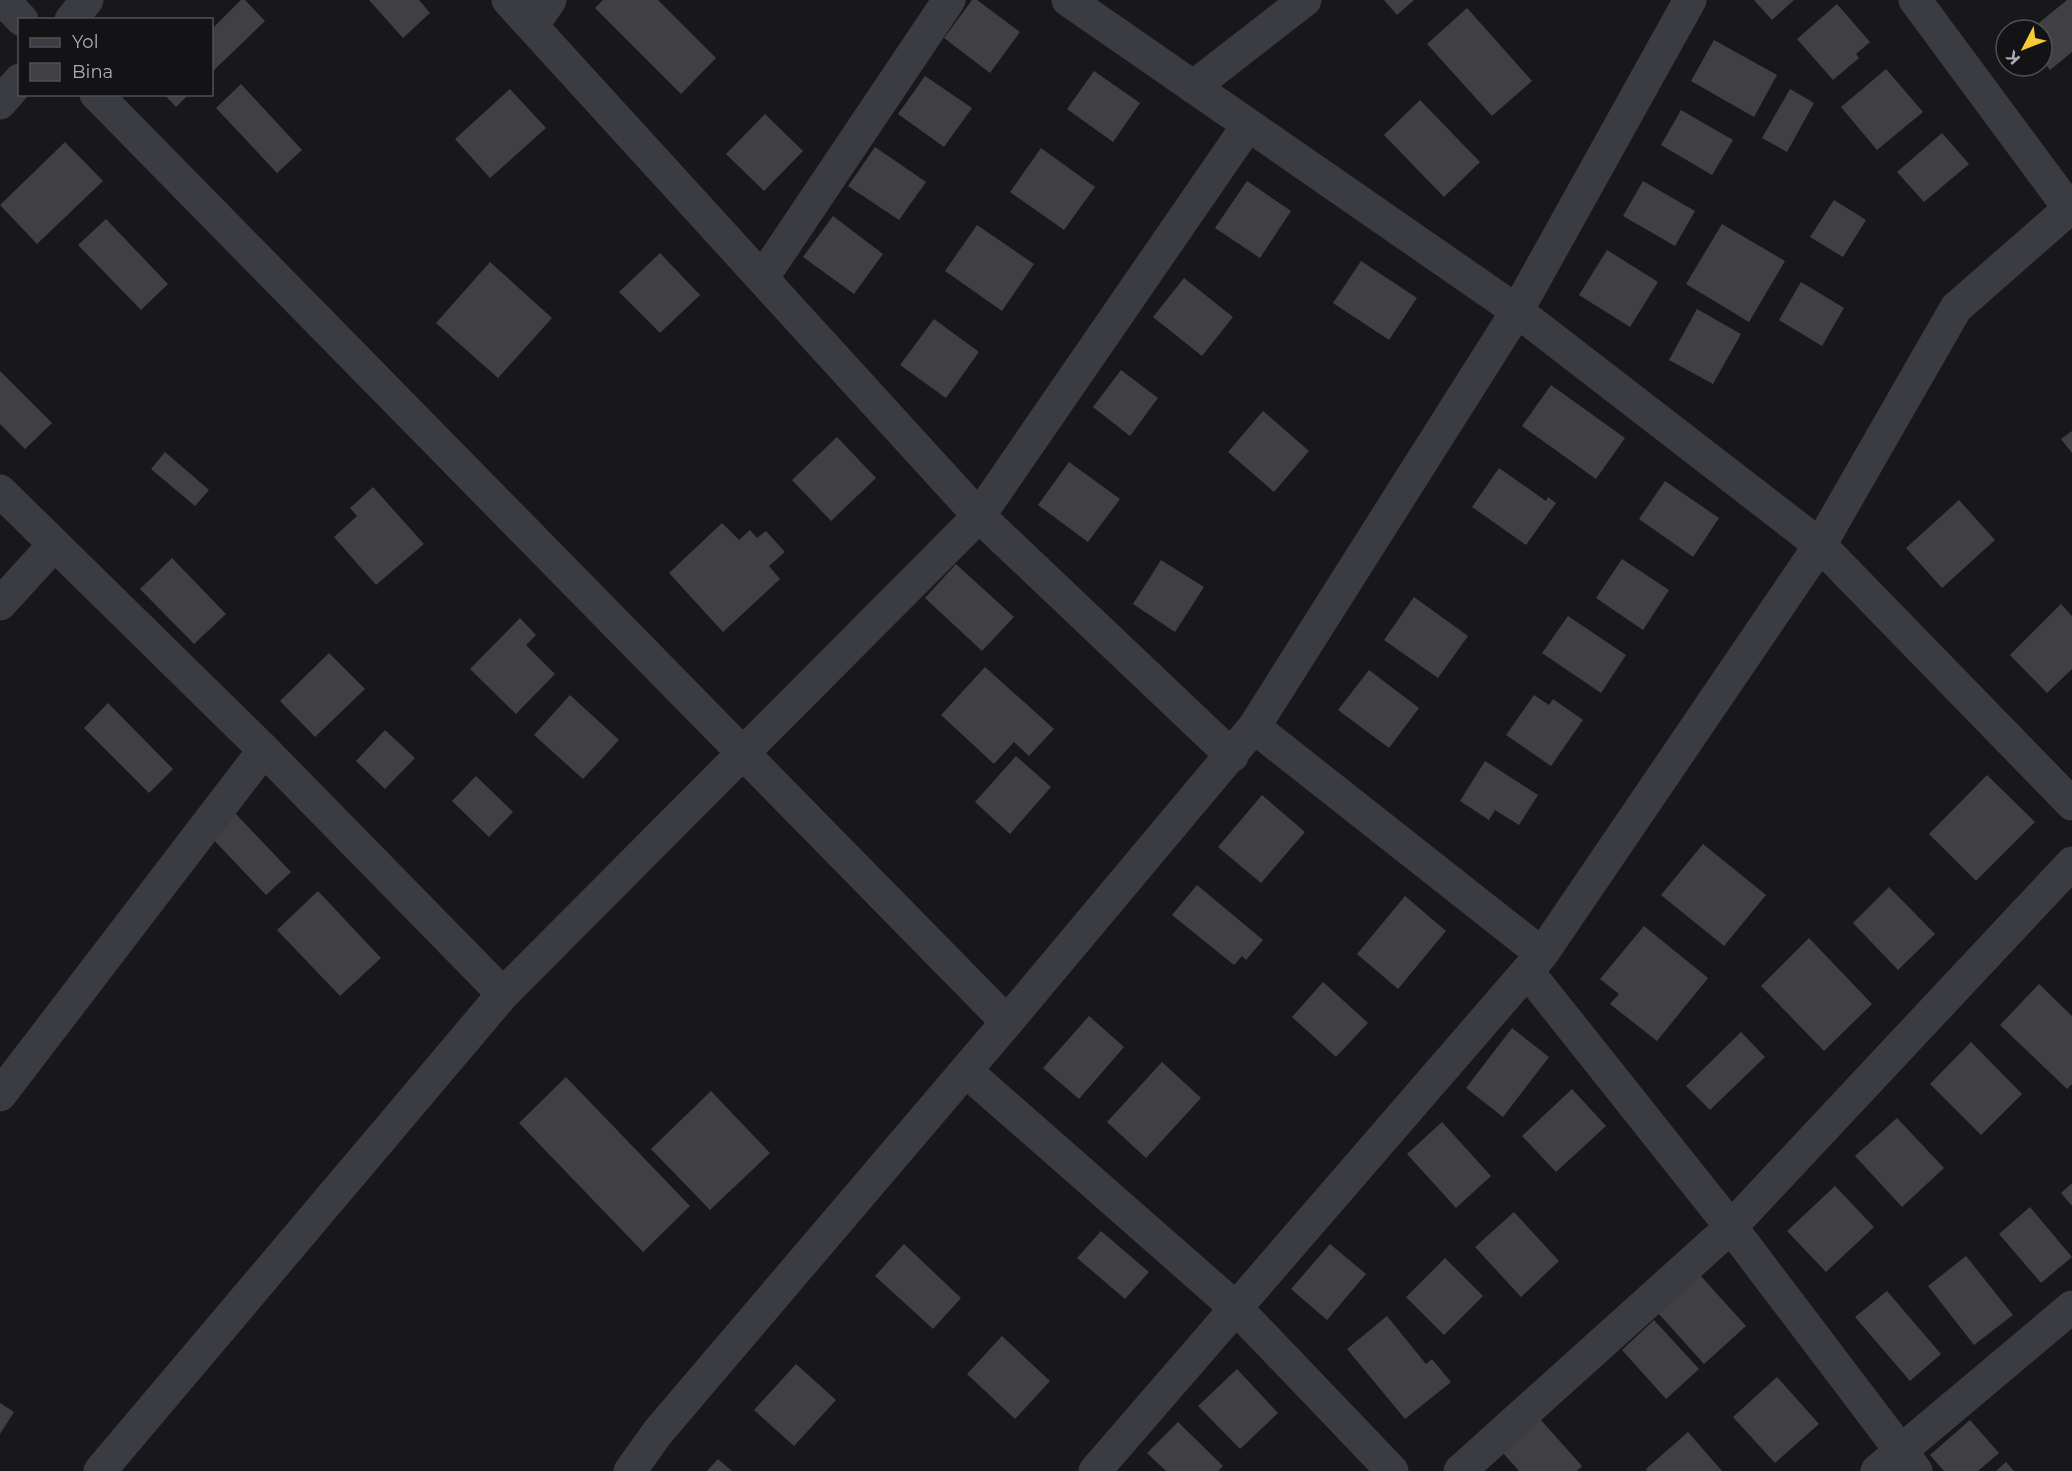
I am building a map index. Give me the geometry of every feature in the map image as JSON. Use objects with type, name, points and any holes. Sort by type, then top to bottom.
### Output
[{"type":"street","points":[[3,0],[20,18]]},
{"type":"street","points":[[73,18],[87,0]]},
{"type":"street","points":[[508,0],[541,13],[764,277],[979,516],[1232,756]]},
{"type":"street","points":[[764,277],[949,0]]},
{"type":"street","points":[[1068,0],[1517,310],[1820,545],[2072,804]]},
{"type":"street","points":[[1193,87],[1305,0]]},
{"type":"street","points":[[630,1471],[658,1432],[966,1071],[1254,727],[1517,310],[1690,0]]},
{"type":"street","points":[[1095,1471],[1535,963],[1820,545],[1956,308],[2071,210],[1915,0]]},
{"type":"street","points":[[0,103],[18,82]]},
{"type":"street","points":[[98,96],[1007,1022]]},
{"type":"street","points":[[100,1471],[503,994],[979,516],[1248,124]]},
{"type":"street","points":[[0,491],[264,750],[503,994]]},
{"type":"street","points":[[0,604],[54,545]]},
{"type":"street","points":[[1254,727],[1535,963],[1731,1227],[1897,1465],[2072,1307]]},
{"type":"street","points":[[0,1095],[264,750]]},
{"type":"street","points":[[1460,1471],[1731,1227],[2072,863]]},
{"type":"street","points":[[966,1071],[1237,1309],[1392,1471]]},
{"type":"building","points":[[241,0],[245,0],[265,21],[213,71],[213,28]]},
{"type":"building","points":[[369,0],[419,0],[430,13],[403,38]]},
{"type":"building","points":[[603,0],[658,0],[716,58],[681,94],[595,8]]},
{"type":"building","points":[[972,0],[977,0],[1020,32],[990,73],[944,38]]},
{"type":"building","points":[[1384,0],[1414,0],[1397,15]]},
{"type":"building","points":[[1754,0],[1794,0],[1772,20]]},
{"type":"building","points":[[2067,0],[2072,0],[2072,52],[2054,67],[2054,18],[2045,18]]},
{"type":"building","points":[[1837,4],[1870,42],[1856,54],[1859,58],[1833,80],[1797,39]]},
{"type":"building","points":[[1467,8],[1532,81],[1492,116],[1427,44]]},
{"type":"building","points":[[1714,40],[1777,75],[1754,117],[1691,81]]},
{"type":"building","points":[[1886,69],[1923,112],[1877,150],[1841,107]]},
{"type":"building","points":[[1094,71],[1140,103],[1113,142],[1067,109]]},
{"type":"building","points":[[925,76],[972,108],[944,147],[898,114]]},
{"type":"building","points":[[241,84],[302,150],[277,173],[216,108]]},
{"type":"building","points":[[510,89],[546,128],[490,178],[455,139]]},
{"type":"building","points":[[1790,89],[1814,103],[1787,152],[1762,138]]},
{"type":"building","points":[[166,96],[187,96],[176,107]]},
{"type":"building","points":[[1420,100],[1480,162],[1444,197],[1384,135]]},
{"type":"building","points":[[1681,110],[1733,140],[1712,175],[1661,145]]},
{"type":"building","points":[[765,114],[803,151],[764,191],[726,154]]},
{"type":"building","points":[[1942,133],[1969,164],[1924,202],[1897,172]]},
{"type":"building","points":[[65,142],[103,181],[37,244],[0,205]]},
{"type":"building","points":[[875,147],[926,182],[899,220],[848,186]]},
{"type":"building","points":[[1041,148],[1095,187],[1064,230],[1010,192]]},
{"type":"building","points":[[1247,181],[1291,211],[1260,258],[1215,228]]},
{"type":"building","points":[[1643,181],[1695,211],[1675,246],[1623,216]]},
{"type":"building","points":[[1834,200],[1866,220],[1843,257],[1810,237]]},
{"type":"building","points":[[833,216],[883,254],[854,294],[803,257]]},
{"type":"building","points":[[106,219],[168,284],[141,310],[78,245]]},
{"type":"building","points":[[1722,224],[1785,261],[1749,322],[1686,284]]},
{"type":"building","points":[[977,225],[1034,264],[1002,311],[945,271]]},
{"type":"building","points":[[1607,250],[1658,282],[1630,327],[1579,295]]},
{"type":"building","points":[[660,253],[700,295],[660,333],[619,292]]},
{"type":"building","points":[[1361,261],[1417,298],[1389,340],[1333,303]]},
{"type":"building","points":[[490,262],[552,318],[498,378],[436,323]]},
{"type":"building","points":[[1184,278],[1233,317],[1202,356],[1153,317]]},
{"type":"building","points":[[1801,282],[1844,308],[1822,346],[1779,320]]},
{"type":"building","points":[[1697,309],[1741,334],[1713,384],[1669,360]]},
{"type":"building","points":[[934,319],[979,352],[946,398],[900,365]]},
{"type":"building","points":[[1121,370],[1158,398],[1130,436],[1093,407]]},
{"type":"building","points":[[0,371],[52,423],[25,449],[0,424]]},
{"type":"building","points":[[1551,385],[1625,438],[1596,479],[1522,426]]},
{"type":"building","points":[[1263,411],[1309,451],[1274,492],[1228,452]]},
{"type":"building","points":[[2072,431],[2072,453],[2061,439]]},
{"type":"building","points":[[837,437],[876,478],[831,521],[792,480]]},
{"type":"building","points":[[165,452],[209,490],[195,506],[151,469]]},
{"type":"building","points":[[1069,462],[1120,499],[1088,542],[1038,505]]},
{"type":"building","points":[[1499,468],[1546,501],[1548,497],[1556,503],[1526,545],[1472,507]]},
{"type":"building","points":[[1665,481],[1719,518],[1693,557],[1639,519]]},
{"type":"building","points":[[373,487],[424,544],[376,585],[334,537],[357,516],[350,508]]},
{"type":"building","points":[[1959,500],[1995,540],[1942,588],[1906,548]]},
{"type":"building","points":[[722,523],[739,540],[750,530],[757,538],[766,531],[785,552],[769,566],[780,579],[723,632],[669,573]]},
{"type":"building","points":[[172,558],[226,614],[194,644],[140,589]]},
{"type":"building","points":[[1622,559],[1669,590],[1643,630],[1596,598]]},
{"type":"building","points":[[1161,560],[1204,587],[1175,632],[1133,604]]},
{"type":"building","points":[[956,564],[1014,617],[982,651],[925,598]]},
{"type":"building","points":[[1414,597],[1468,636],[1438,678],[1384,640]]},
{"type":"building","points":[[2061,604],[2072,616],[2072,669],[2047,693],[2010,655]]},
{"type":"building","points":[[1568,616],[1626,655],[1601,693],[1542,653]]},
{"type":"building","points":[[520,618],[536,635],[526,645],[555,674],[516,714],[470,669]]},
{"type":"building","points":[[329,653],[365,689],[315,737],[280,701]]},
{"type":"building","points":[[985,667],[1054,729],[1029,756],[1014,742],[994,764],[941,715]]},
{"type":"building","points":[[1369,670],[1419,708],[1389,748],[1338,710]]},
{"type":"building","points":[[570,695],[619,740],[583,779],[534,735]]},
{"type":"building","points":[[1534,695],[1549,705],[1553,699],[1583,720],[1551,766],[1506,735]]},
{"type":"building","points":[[108,703],[173,769],[149,793],[84,728]]},
{"type":"building","points":[[385,730],[415,758],[385,789],[356,761]]},
{"type":"building","points":[[1016,756],[1051,787],[1010,834],[975,802]]},
{"type":"building","points":[[1485,761],[1538,795],[1519,825],[1495,810],[1489,820],[1460,801]]},
{"type":"building","points":[[1987,775],[2035,822],[1976,881],[1929,834]]},
{"type":"building","points":[[476,776],[513,812],[489,837],[452,801]]},
{"type":"building","points":[[1262,795],[1305,832],[1261,883],[1218,847]]},
{"type":"building","points":[[234,812],[291,872],[266,895],[210,836]]},
{"type":"building","points":[[1703,844],[1766,895],[1724,946],[1661,895]]},
{"type":"building","points":[[1197,885],[1263,940],[1246,960],[1242,956],[1234,965],[1172,915]]},
{"type":"building","points":[[1889,887],[1935,934],[1898,970],[1853,923]]},
{"type":"building","points":[[318,891],[381,958],[340,996],[277,930]]},
{"type":"building","points":[[1405,896],[1446,931],[1398,989],[1357,954]]},
{"type":"building","points":[[1644,926],[1708,978],[1657,1041],[1610,1004],[1619,994],[1600,979]]},
{"type":"building","points":[[1809,938],[1872,1004],[1824,1051],[1761,986]]},
{"type":"building","points":[[1323,982],[1368,1023],[1336,1057],[1292,1017]]},
{"type":"building","points":[[2039,984],[2072,1016],[2072,1084],[2067,1089],[2000,1025]]},
{"type":"building","points":[[1089,1016],[1124,1047],[1079,1099],[1043,1068]]},
{"type":"building","points":[[1512,1028],[1549,1057],[1503,1117],[1466,1088]]},
{"type":"building","points":[[1741,1032],[1765,1057],[1710,1110],[1686,1086]]},
{"type":"building","points":[[1971,1042],[2022,1094],[1981,1135],[1930,1084]]},
{"type":"building","points":[[1162,1062],[1201,1098],[1146,1158],[1107,1122]]},
{"type":"building","points":[[566,1077],[690,1206],[643,1252],[519,1123]]},
{"type":"building","points":[[1572,1089],[1606,1126],[1556,1172],[1522,1136]]},
{"type":"building","points":[[711,1091],[770,1153],[710,1210],[651,1149]]},
{"type":"building","points":[[1897,1118],[1944,1168],[1902,1207],[1855,1156]]},
{"type":"building","points":[[1442,1122],[1491,1176],[1456,1208],[1407,1154]]},
{"type":"building","points":[[2072,1183],[2072,1206],[2061,1193]]},
{"type":"building","points":[[1835,1186],[1874,1227],[1826,1272],[1787,1231]]},
{"type":"building","points":[[2030,1207],[2072,1257],[2041,1283],[1999,1234]]},
{"type":"building","points":[[1514,1212],[1559,1261],[1521,1297],[1475,1247]]},
{"type":"building","points":[[1101,1231],[1149,1272],[1125,1299],[1077,1258]]},
{"type":"building","points":[[904,1244],[961,1298],[933,1329],[875,1276]]},
{"type":"building","points":[[1330,1244],[1366,1274],[1327,1320],[1291,1289]]},
{"type":"building","points":[[1966,1256],[2013,1315],[1974,1345],[1928,1286]]},
{"type":"building","points":[[1445,1258],[1483,1296],[1444,1335],[1406,1297]]},
{"type":"building","points":[[1700,1275],[1746,1326],[1704,1364],[1658,1313]]},
{"type":"building","points":[[1887,1291],[1941,1354],[1910,1381],[1855,1317]]},
{"type":"building","points":[[1387,1316],[1426,1364],[1432,1359],[1451,1382],[1405,1419],[1347,1349]]},
{"type":"building","points":[[1654,1320],[1699,1369],[1666,1399],[1622,1350]]},
{"type":"building","points":[[1002,1336],[1050,1381],[1015,1419],[967,1374]]},
{"type":"building","points":[[796,1364],[836,1400],[794,1446],[754,1410]]},
{"type":"building","points":[[1237,1369],[1278,1413],[1240,1449],[1198,1406]]},
{"type":"building","points":[[1777,1377],[1819,1424],[1775,1463],[1733,1417]]},
{"type":"building","points":[[0,1403],[14,1412],[0,1434]]},
{"type":"building","points":[[1540,1419],[1582,1466],[1577,1471],[1519,1471],[1503,1453]]},
{"type":"building","points":[[1970,1420],[1999,1453],[1978,1471],[1944,1471],[1930,1455]]},
{"type":"building","points":[[1178,1422],[1223,1466],[1218,1471],[1166,1471],[1147,1453]]},
{"type":"building","points":[[1688,1432],[1722,1471],[1647,1471],[1646,1469]]},
{"type":"building","points":[[718,1459],[732,1471],[707,1471]]},
{"type":"building","points":[[2006,1462],[2014,1471],[1996,1471]]}]
